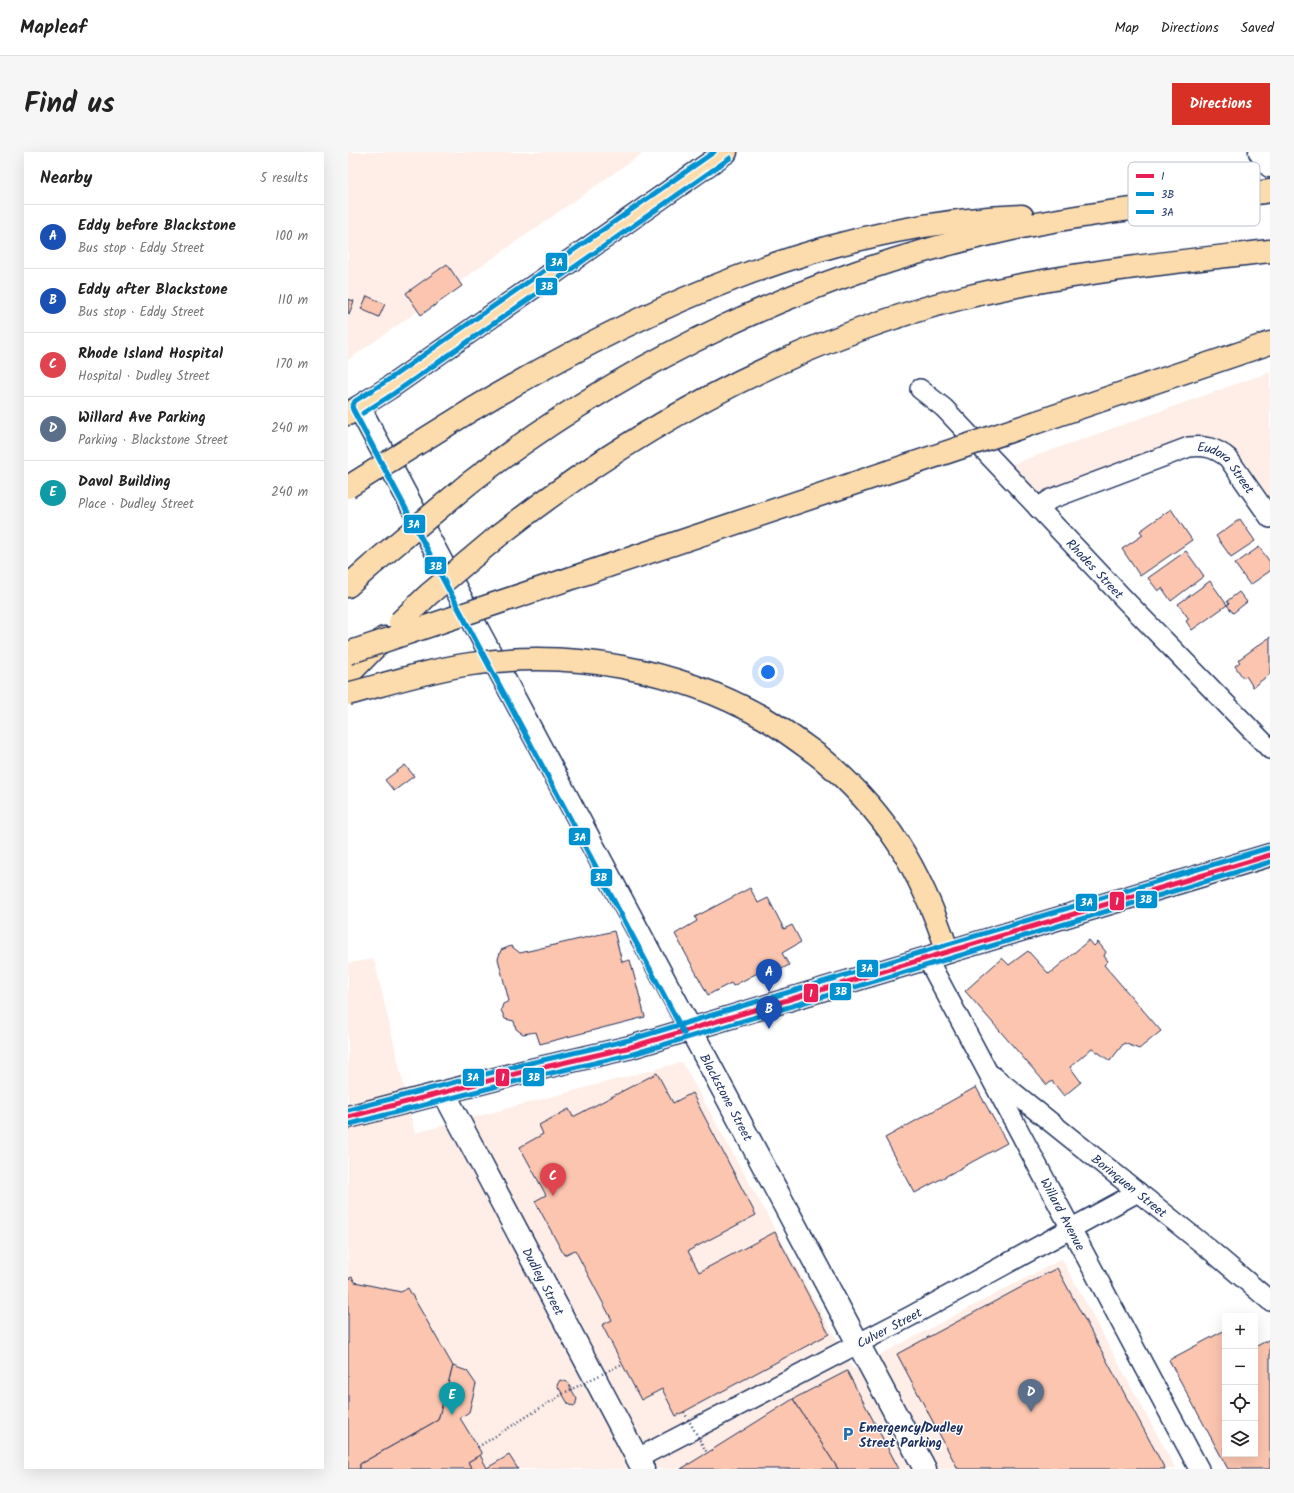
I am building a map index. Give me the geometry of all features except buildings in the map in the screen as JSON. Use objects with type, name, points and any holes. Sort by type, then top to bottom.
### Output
[{"type":"main road","points":[[353,410],[389,388],[726,152]]},
{"type":"main road","points":[[348,586],[468,484],[550,425],[616,383],[686,344],[760,310],[836,279],[912,254],[995,232],[1094,213],[1128,209]]},
{"type":"main road","points":[[348,487],[548,365],[663,308],[745,275],[859,239],[942,223],[986,217],[1094,213]]},
{"type":"main road","points":[[348,675],[428,595],[496,537],[584,472],[674,415],[779,362],[846,335],[953,301],[1039,282],[1127,268],[1270,251]]},
{"type":"main road","points":[[348,653],[1270,343]]},
{"type":"main road","points":[[348,694],[420,674],[472,664],[529,659],[586,662],[645,672],[706,691],[764,718],[819,756],[861,794],[882,818],[899,842],[922,884],[948,952]]},
{"type":"main road","points":[[348,1117],[519,1073],[605,1054],[690,1030],[1270,855]]},
{"type":"street","points":[[1260,152],[1270,166]]},
{"type":"street","name":"Rhodes Street","points":[[920,389],[944,408],[1137,614],[1270,749]]},
{"type":"street","name":"Blackstone Street","points":[[353,410],[690,1030],[925,1469]]},
{"type":"street","name":"Eudora Street","points":[[1038,508],[1051,499],[1190,447],[1209,447],[1219,451],[1228,458],[1270,518]]},
{"type":"street","name":"Willard Avenue","points":[[927,958],[1199,1469]]},
{"type":"street","name":"Borinquen Street","points":[[987,1071],[1138,1192],[1270,1302]]},
{"type":"street","name":"Dudley Street","points":[[444,1093],[640,1464]]},
{"type":"street","name":"Culver Street","points":[[640,1464],[857,1343],[1138,1192]]},
{"type":"path","points":[[478,1447],[566,1392],[622,1364]]},
{"type":"path","points":[[684,1412],[707,1453]]},
{"type":"shaded area","points":[[348,152],[644,152],[348,360]]},
{"type":"shaded area","points":[[1270,372],[1270,517],[1224,456],[1165,455],[1052,507],[1010,465]]},
{"type":"shaded area","points":[[374,959],[415,1133],[682,1062],[853,1369],[1062,1259],[1176,1469],[348,1469],[348,963]]},
{"type":"transit line","name":"3A","points":[[684,1033],[352,407],[355,401],[385,382],[714,152]]},
{"type":"transit line","name":"3B","points":[[363,413],[393,394],[730,158]]},
{"type":"transit line","name":"3B","points":[[353,410],[684,1033]]},
{"type":"transit line","name":"3A","points":[[348,1110],[517,1066],[629,1040],[1268,848]]},
{"type":"transit line","name":"1","points":[[348,1117],[519,1073],[631,1047],[1270,855]]},
{"type":"transit line","name":"3B","points":[[350,1124],[521,1080],[633,1054],[1270,862]]},
{"type":"place","name":"Eddy before Blackstone","points":[[769,992]]},
{"type":"place","name":"Eddy after Blackstone","points":[[769,1029]]},
{"type":"place","name":"Rhode Island Hospital","points":[[553,1196]]},
{"type":"place","name":"Willard Ave Parking","points":[[1031,1412]]},
{"type":"place","name":"Davol Building","points":[[452,1415]]},
{"type":"place","name":"Emergency/Dudley Street Parking","points":[[848,1434]]}]
